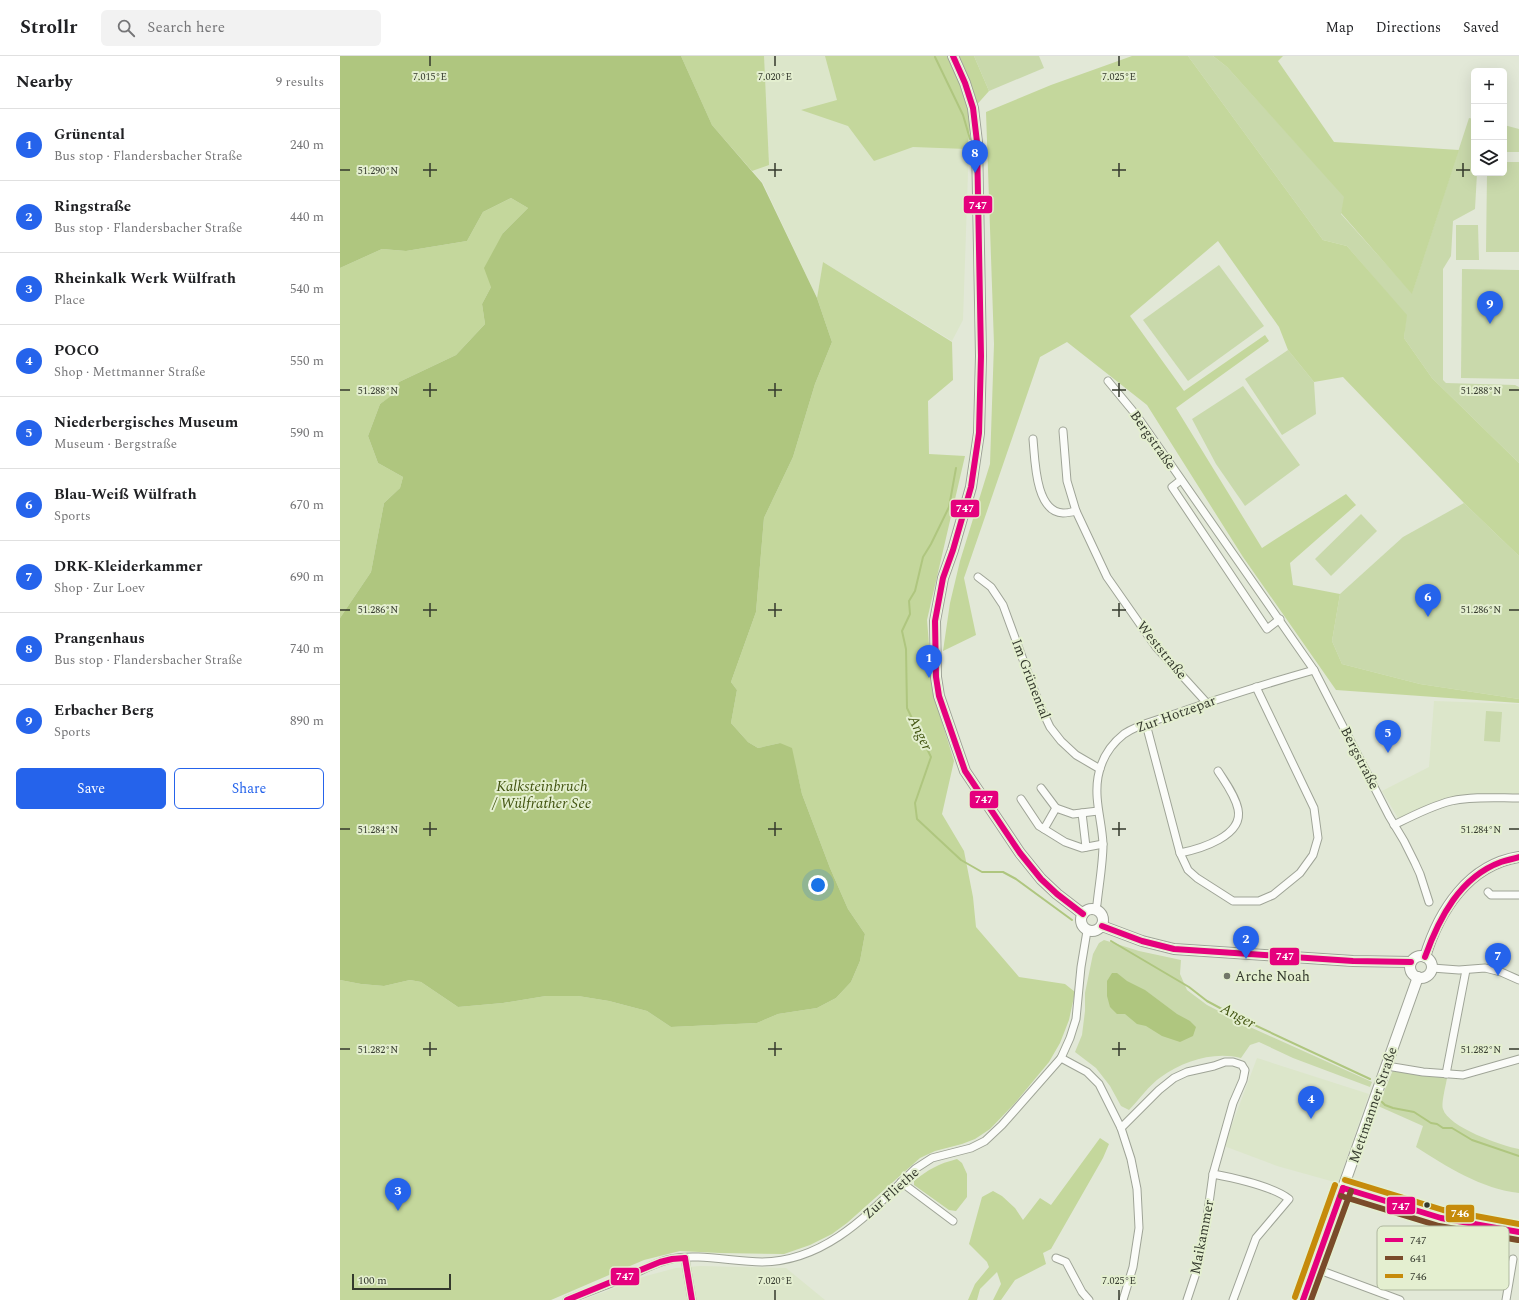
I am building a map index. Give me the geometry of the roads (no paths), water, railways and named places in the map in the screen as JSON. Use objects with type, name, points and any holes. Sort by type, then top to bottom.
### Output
[{"type":"street","points":[[953,56],[965,83],[973,108],[977,142],[981,383],[978,440],[971,487],[953,550],[943,578],[935,620],[937,683],[939,696],[966,771],[1020,853],[1034,871],[1056,894],[1083,914]]},
{"type":"street","name":"Bergstraße","points":[[1108,381],[1137,416],[1280,619],[1314,670],[1415,863],[1429,902]]},
{"type":"street","name":"Weststraße","points":[[1062,431],[1067,481],[1076,511],[1107,577],[1156,647],[1206,702]]},
{"type":"street","points":[[1033,439],[1038,480],[1043,498],[1050,508],[1062,513],[1076,511]]},
{"type":"street","name":"Bergstraße","points":[[1181,480],[1172,487],[1267,629],[1280,619]]},
{"type":"street","name":"Im Grünental","points":[[978,577],[991,587],[1003,605],[1040,706],[1050,727],[1072,752],[1100,769]]},
{"type":"street","name":"Zur Hotzepar","points":[[1096,910],[1103,844],[1096,787],[1100,769],[1107,752],[1119,739],[1137,726],[1206,702],[1314,670]]},
{"type":"street","points":[[1146,724],[1180,853],[1188,870],[1197,878],[1233,901],[1259,901],[1273,895],[1300,873],[1313,855],[1318,838],[1314,808],[1256,687]]},
{"type":"street","points":[[1180,853],[1193,850],[1213,842],[1229,833],[1238,820],[1238,809],[1231,792],[1218,771]]},
{"type":"street","points":[[1041,788],[1056,808],[1073,814],[1098,811]]},
{"type":"street","points":[[1394,825],[1434,806],[1452,801],[1519,798]]},
{"type":"street","points":[[1021,799],[1039,826],[1065,842],[1082,848],[1103,844]]},
{"type":"street","points":[[1044,828],[1056,808]]},
{"type":"street","points":[[1082,813],[1086,847]]},
{"type":"street","points":[[1425,956],[1437,923],[1460,890],[1484,871],[1498,863],[1519,857]]},
{"type":"street","points":[[1488,892],[1491,895],[1519,895]]},
{"type":"street","points":[[1090,909],[1096,910],[1103,916],[1102,926],[1094,932],[1087,931],[1081,924],[1083,914],[1090,909]]},
{"type":"street","points":[[1102,926],[1142,941],[1174,949],[1361,962],[1411,962],[1417,957],[1425,956],[1430,960],[1432,968],[1426,977],[1418,977],[1415,976],[1410,970],[1411,962]]},
{"type":"street","name":"Zur Fliethe","points":[[567,1300],[660,1262],[672,1259],[685,1258],[762,1262],[787,1259],[811,1252],[824,1246],[847,1231],[915,1169],[932,1158],[971,1148],[989,1137],[1002,1125],[1061,1058],[1070,1038],[1076,1019],[1082,960],[1087,931]]},
{"type":"street","points":[[1432,968],[1466,970],[1473,968],[1485,968],[1501,972],[1519,980]]},
{"type":"street","points":[[1446,1074],[1466,970]]},
{"type":"street","name":"Mettmanner Straße","points":[[1303,1300],[1418,977]]},
{"type":"street","points":[[1061,1058],[1087,1072],[1096,1080],[1121,1128],[1131,1159],[1137,1189],[1139,1228],[1133,1267],[1122,1300]]},
{"type":"street","points":[[1387,1066],[1423,1072],[1463,1075],[1519,1059]]},
{"type":"street","name":"Maikammer","points":[[1121,1128],[1159,1090],[1174,1078],[1187,1072],[1225,1062],[1233,1062],[1242,1065],[1244,1070],[1242,1080],[1233,1103],[1213,1174],[1197,1270],[1187,1300]]},
{"type":"street","points":[[1213,1174],[1229,1177],[1282,1193],[1289,1199],[1256,1238],[1233,1300]]},
{"type":"street","points":[[901,1182],[954,1221]]},
{"type":"street","points":[[1344,1188],[1441,1218],[1486,1226]]},
{"type":"street","points":[[1509,1230],[1519,1232]]},
{"type":"street","points":[[685,1258],[692,1300]]},
{"type":"street","points":[[1056,1258],[1066,1262],[1082,1292],[1089,1300]]},
{"type":"street","points":[[1509,1282],[1513,1259]]},
{"type":"street","points":[[1314,1268],[1400,1300]]},
{"type":"street","points":[[1506,1300],[1508,1290]]},
{"type":"water","name":"Kalksteinbruch / Wülfrather See","points":[[340,56],[681,56],[712,125],[762,183],[817,298],[832,342],[815,384],[793,457],[764,518],[756,612],[731,682],[737,690],[731,723],[748,742],[758,748],[780,743],[792,748],[802,794],[830,868],[848,909],[865,934],[860,961],[851,982],[836,998],[817,1008],[778,1014],[757,1023],[671,1027],[647,1011],[609,1001],[578,996],[546,996],[503,1003],[458,1007],[421,982],[410,980],[384,986],[340,980],[340,618],[371,572],[384,503],[400,488],[403,477],[378,463],[368,436],[380,404],[395,393],[399,382],[456,355],[485,324],[482,304],[491,287],[484,268],[503,233],[528,208],[511,198],[483,212],[467,241],[406,251],[382,249],[340,268]]},
{"type":"water","points":[[1112,973],[1117,973],[1127,981],[1145,990],[1177,1014],[1190,1021],[1196,1027],[1193,1036],[1180,1042],[1162,1036],[1146,1026],[1137,1024],[1125,1014],[1117,1014],[1110,1007],[1107,996],[1107,981]]},
{"type":"waterway","name":"Anger","points":[[935,57],[963,115],[970,139]]},
{"type":"waterway","name":"Anger","points":[[956,468],[949,507],[923,557],[915,591],[909,601],[910,614],[902,631],[906,649],[907,708],[931,757],[915,803],[917,819],[961,860],[982,872],[1003,872],[1016,879],[1072,920]]},
{"type":"waterway","name":"Anger","points":[[1111,941],[1189,987],[1207,1001],[1233,1015],[1370,1079]]},
{"type":"waterway","name":"Anger","points":[[1382,1102],[1393,1108],[1414,1112],[1431,1123],[1437,1124],[1443,1128],[1452,1128],[1472,1140],[1519,1156]]},
{"type":"place","name":"Prangenhaus","points":[[975,173]]},
{"type":"place","name":"Erbacher Berg","points":[[1490,324]]},
{"type":"place","name":"Blau-Weiß Wülfrath","points":[[1428,617]]},
{"type":"place","name":"Grünental","points":[[929,678]]},
{"type":"place","name":"Niederbergisches Museum","points":[[1388,753]]},
{"type":"place","name":"Ringstraße","points":[[1246,959]]},
{"type":"place","name":"Arche Noah","points":[[1227,976]]},
{"type":"place","name":"DRK-Kleiderkammer","points":[[1498,976]]},
{"type":"place","name":"POCO","points":[[1311,1119]]},
{"type":"place","name":"Rheinkalk Werk Wülfrath","points":[[398,1211]]}]
